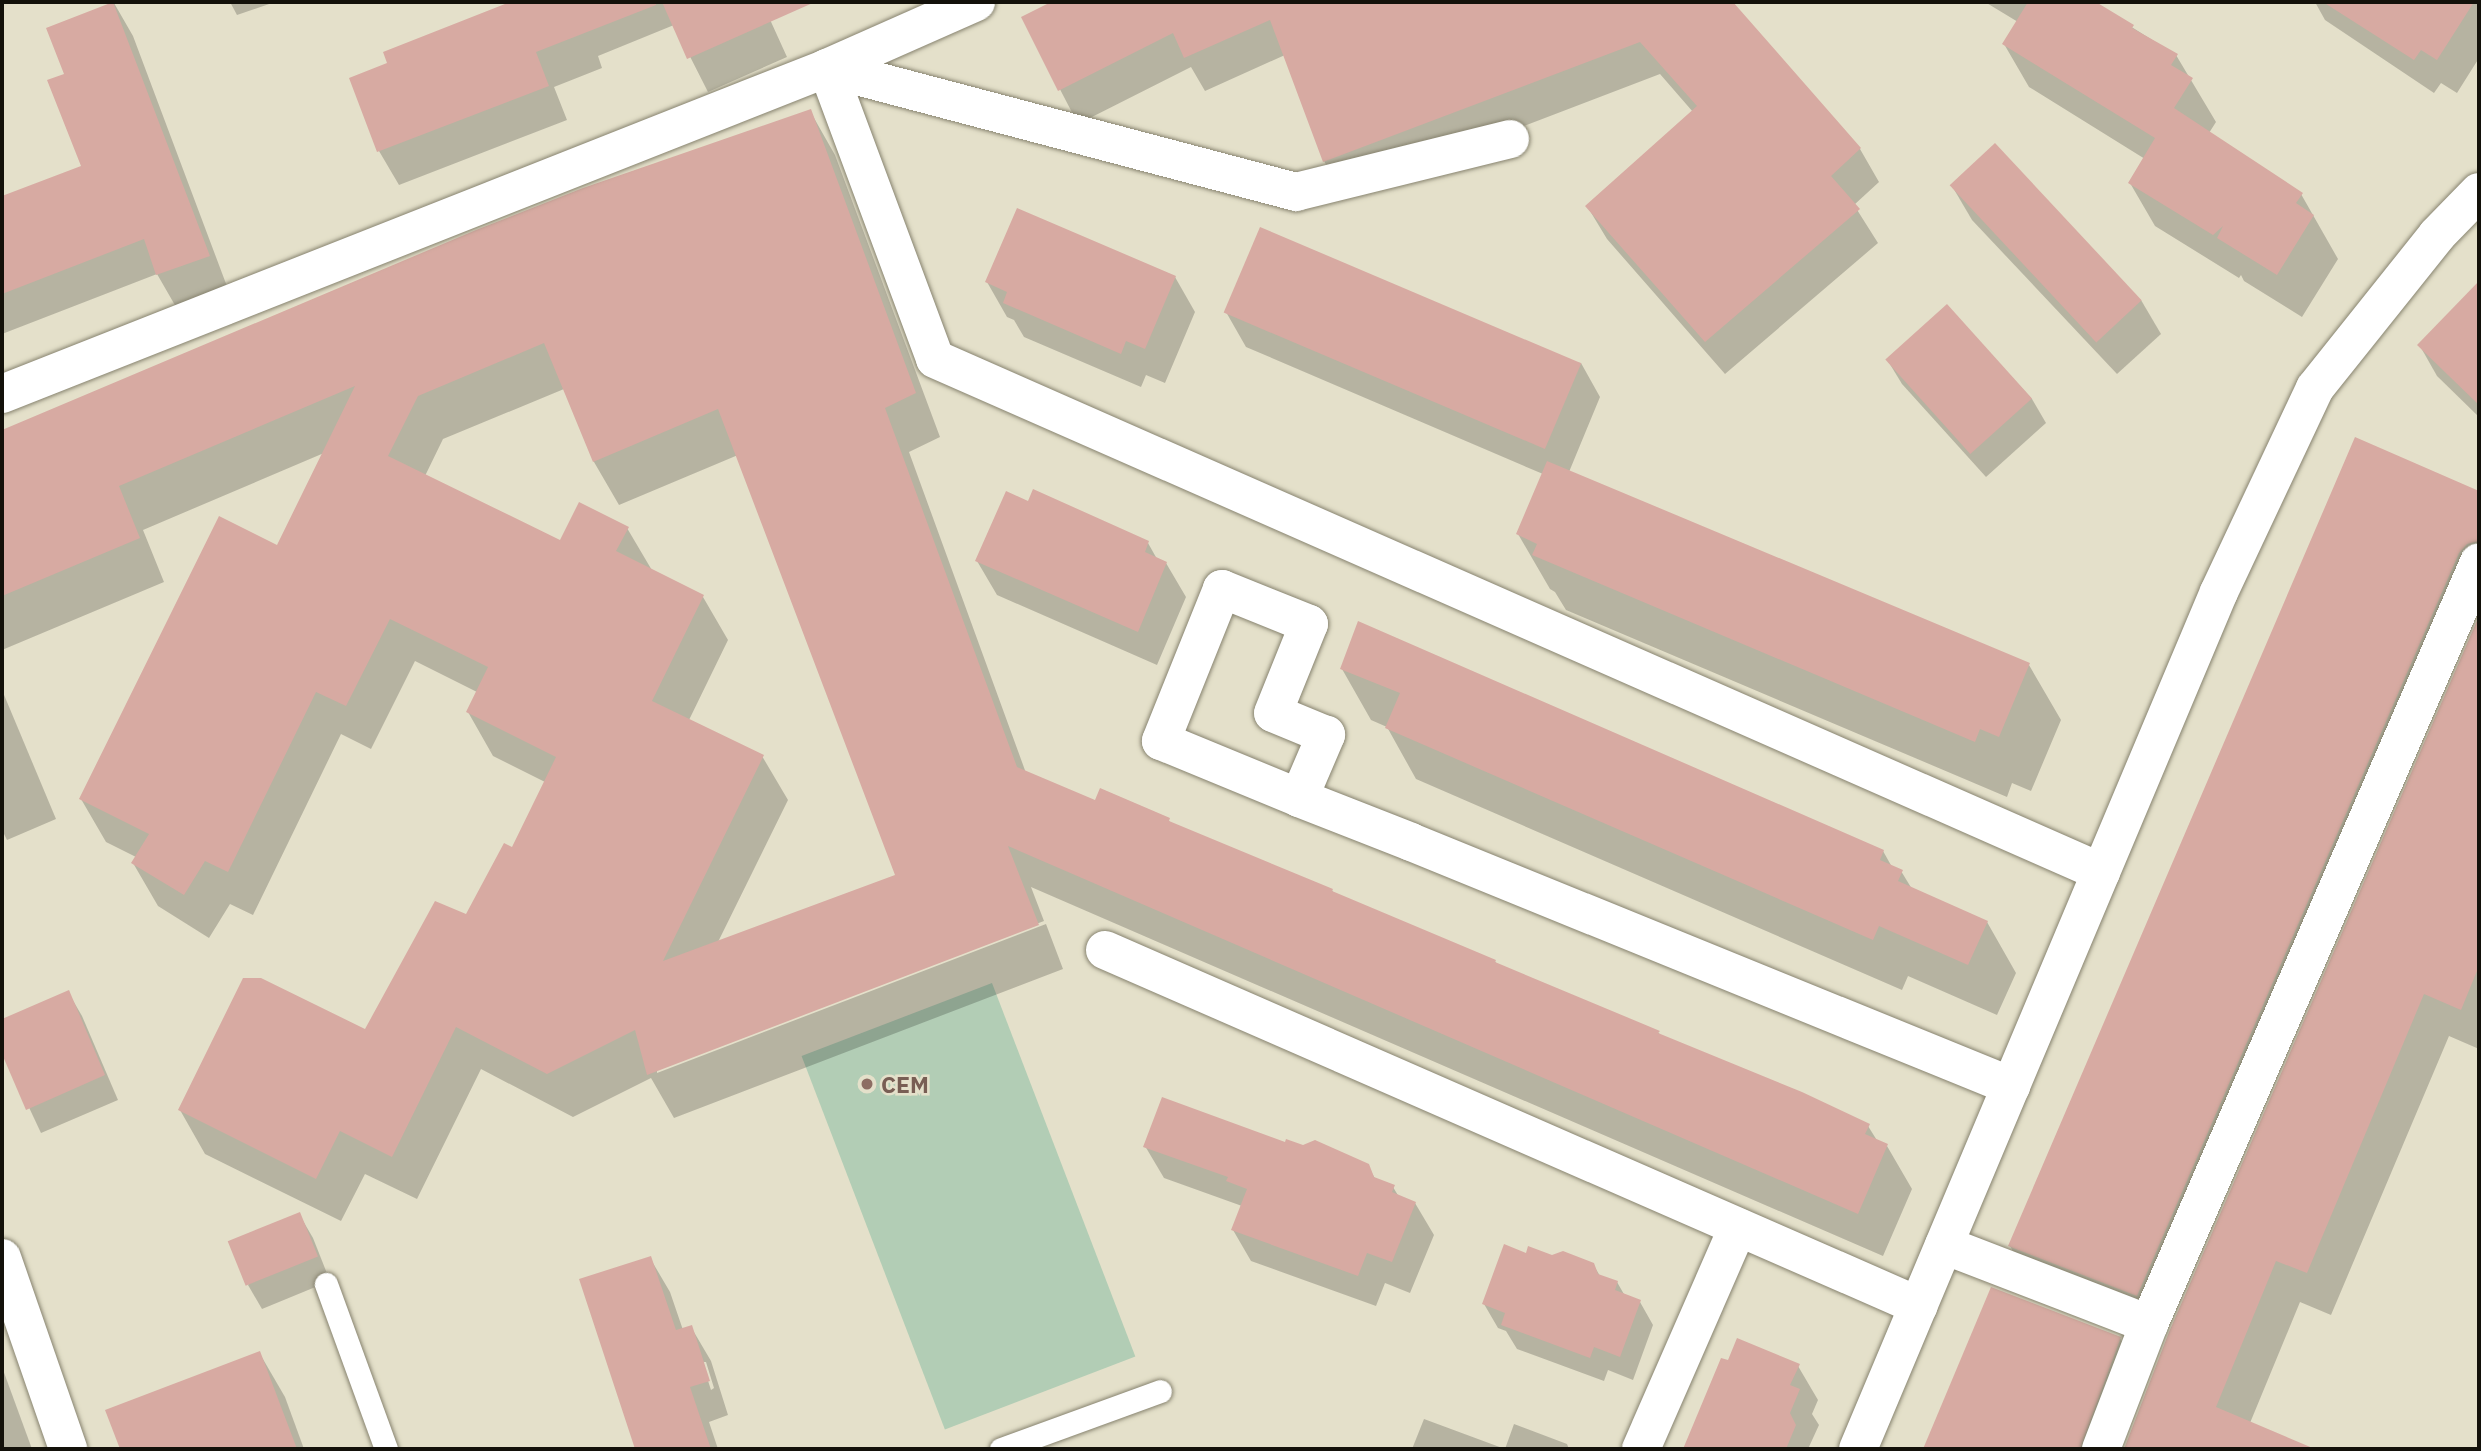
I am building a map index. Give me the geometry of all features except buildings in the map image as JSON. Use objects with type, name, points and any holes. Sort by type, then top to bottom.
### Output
[{"type":"street","points":[[2,394],[827,68],[976,2]]},
{"type":"street","points":[[827,68],[1296,192],[1510,139]]},
{"type":"street","points":[[827,68],[935,359],[2101,872]]},
{"type":"street","points":[[1858,1449],[2219,592],[2315,388],[2437,235],[2479,192]]},
{"type":"street","points":[[2101,1449],[2150,1324],[2479,562]]},
{"type":"street","points":[[1299,798],[1326,735],[1273,713],[1309,624],[1222,589],[1161,741],[1299,798],[2011,1086]]},
{"type":"street","points":[[1105,950],[1919,1306]]},
{"type":"street","points":[[1641,1449],[1738,1227]]},
{"type":"street","points":[[1944,1245],[2150,1324]]},
{"type":"street","points":[[2,1258],[68,1449]]},
{"type":"lane","points":[[326,1284],[386,1449]]},
{"type":"lane","points":[[1001,1449],[1160,1391]]},
{"type":"green space","points":[[992,983],[1135,1356],[945,1430],[802,1056]]},
{"type":"place","name":"CEM","points":[[867,1084]]}]
